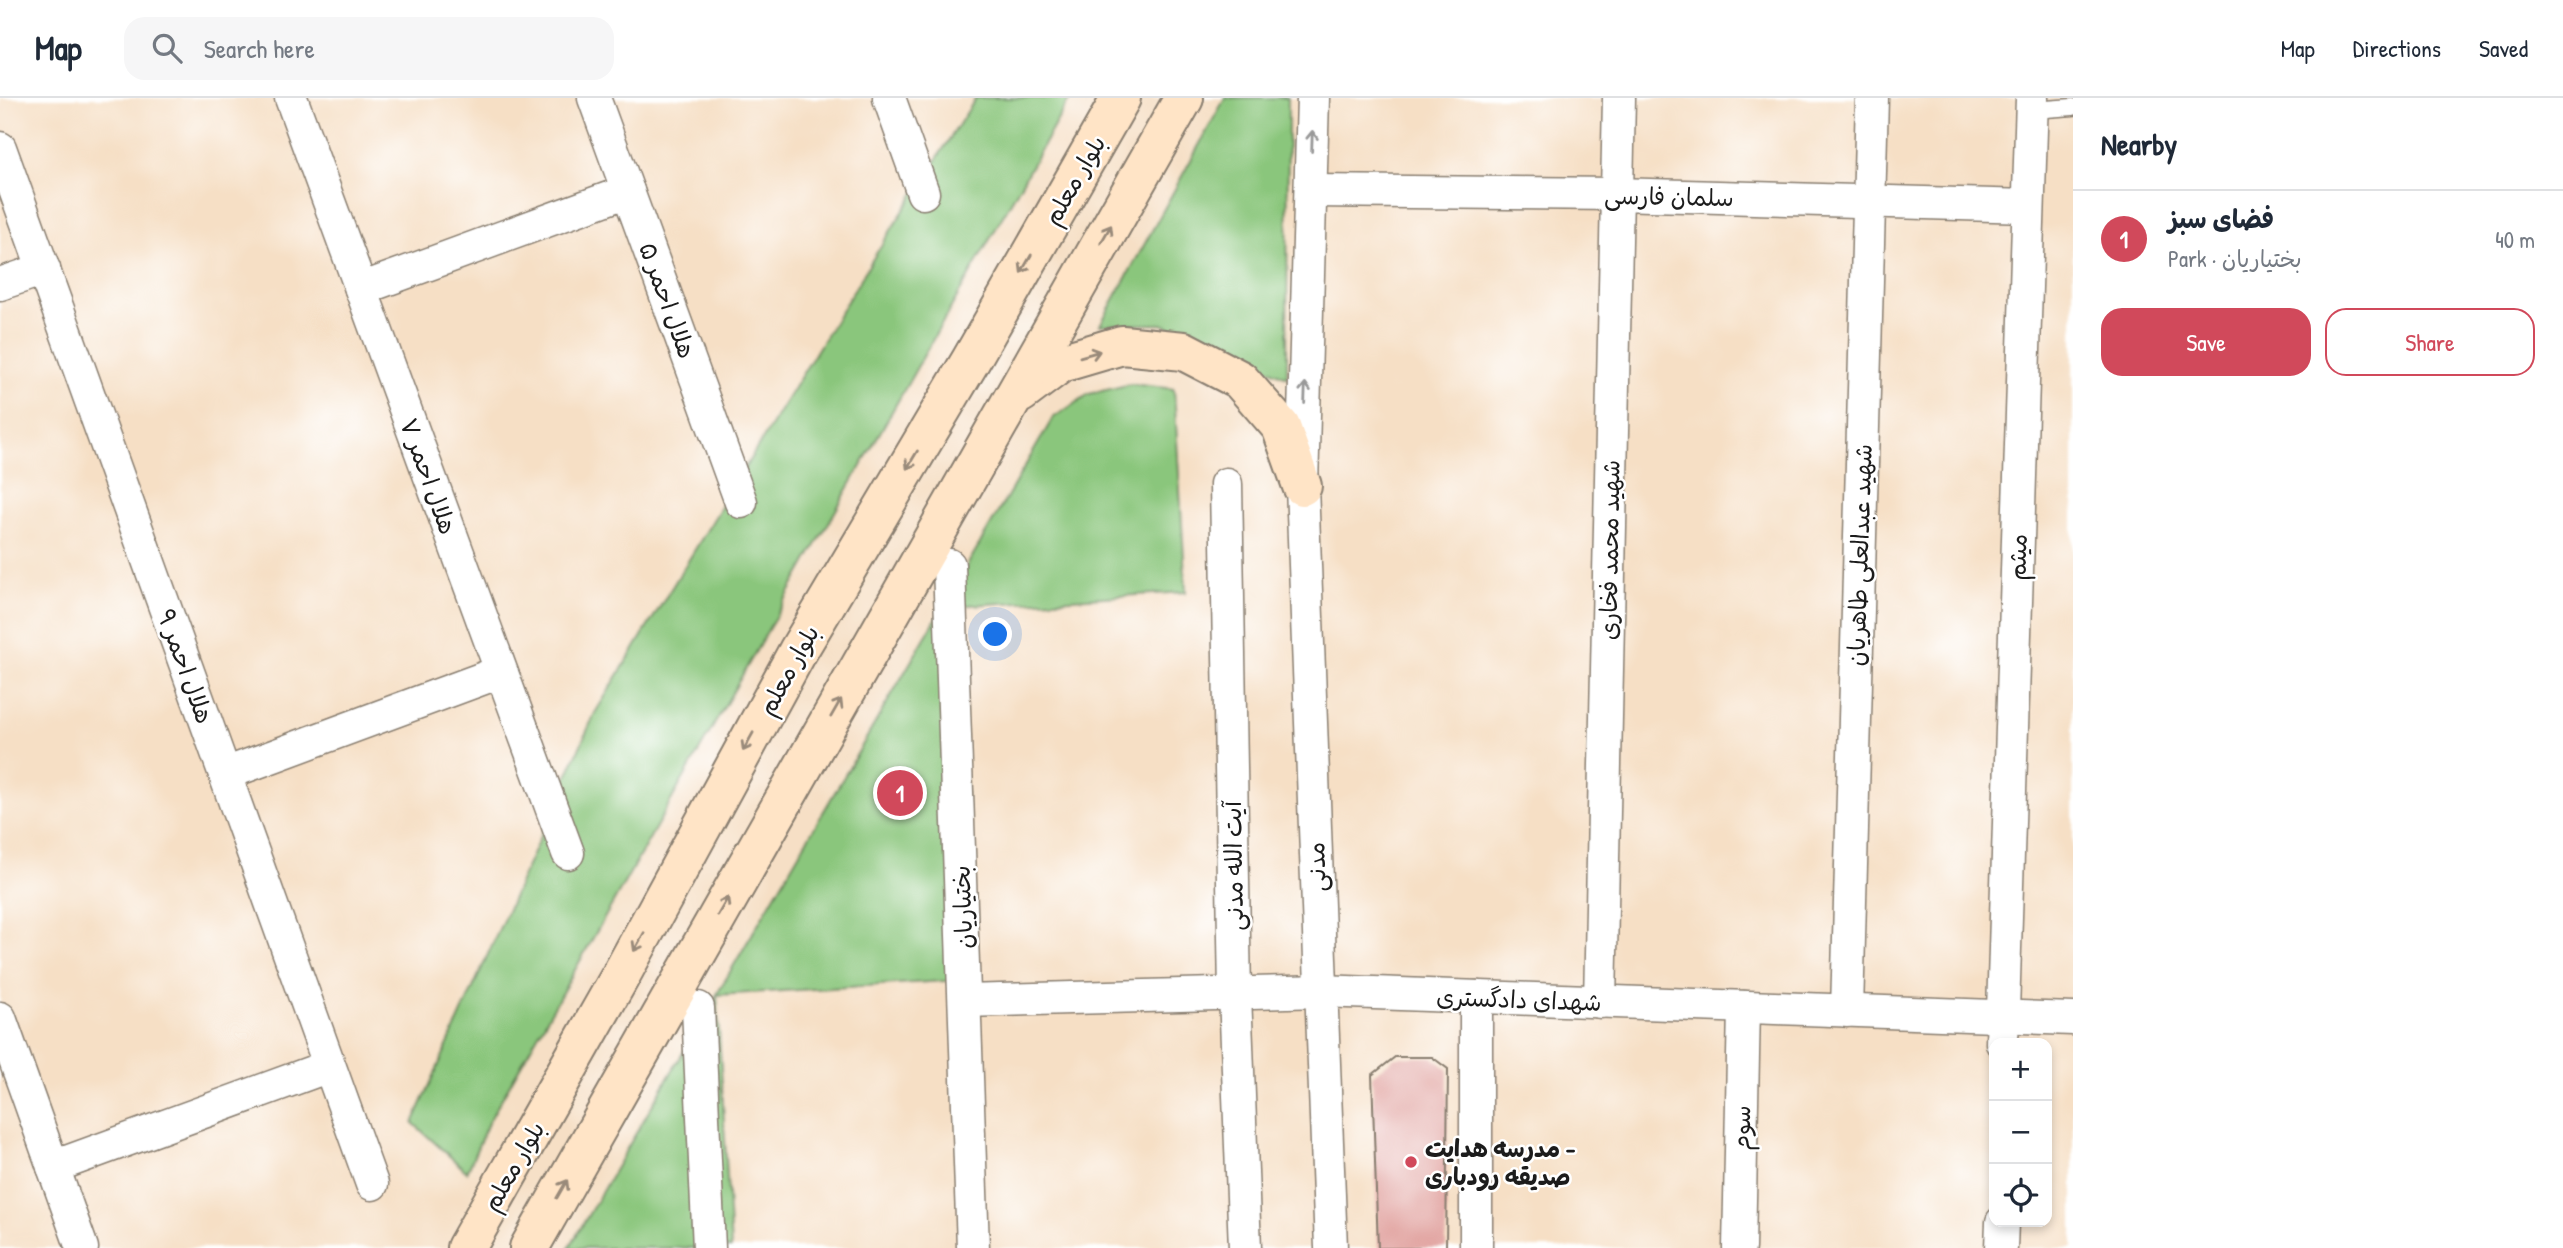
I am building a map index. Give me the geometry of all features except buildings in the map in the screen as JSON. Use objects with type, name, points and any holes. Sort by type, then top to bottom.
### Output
[{"type":"main road","name":"بلوار معلم","points":[[466,1248],[628,963],[798,651],[964,372],[1121,98]]},
{"type":"main road","points":[[529,1248],[1184,98]]},
{"type":"main road","points":[[1011,401],[1061,363],[1073,359],[1122,345],[1184,351],[1240,380],[1265,408],[1281,427],[1302,486]]},
{"type":"street","name":"هلال احمر ۷","points":[[291,98],[568,853]]},
{"type":"street","name":"هلال احمر ۵","points":[[594,98],[741,502]]},
{"type":"street","points":[[889,98],[923,192]]},
{"type":"street","name":"مدنی","points":[[1313,98],[1302,486],[1331,1248]]},
{"type":"street","name":"شهید محمد فخاری","points":[[1600,1002],[1619,98]]},
{"type":"street","name":"شهید عبدالعلی طاهریان","points":[[1847,1011],[1871,98]]},
{"type":"street","name":"میثم","points":[[2002,1030],[2032,104]]},
{"type":"street","name":"هلال احمر ۹","points":[[0,148],[372,1184]]},
{"type":"street","points":[[361,289],[628,191]]},
{"type":"street","name":"سلمان فارسی","points":[[1311,191],[1616,194],[2028,206]]},
{"type":"street","points":[[0,284],[44,269]]},
{"type":"street","name":"آیت الله مدنی","points":[[1226,484],[1235,994],[1245,1248]]},
{"type":"street","name":"بختیاریان","points":[[949,565],[973,1248]]},
{"type":"street","points":[[225,774],[500,672]]},
{"type":"street","name":"شهدای دادگستری","points":[[965,1001],[1321,992],[1847,1011],[2002,1030],[2073,1019]]},
{"type":"street","points":[[1476,997],[1476,1248]]},
{"type":"street","name":"سوم","points":[[1739,1248],[1744,1007]]},
{"type":"street","points":[[698,1008],[709,1248]]},
{"type":"street","points":[[0,1018],[82,1248]]},
{"type":"street","points":[[53,1167],[329,1066]]},
{"type":"street","points":[[2001,1248],[2002,1227]]},
{"type":"lane","points":[[2032,104],[2073,107]]},
{"type":"green space","points":[[976,98],[1070,98],[488,1123],[467,1172],[413,1123],[595,713],[877,252]]},
{"type":"green space","points":[[1225,98],[1288,98],[1287,377],[1162,324],[1100,325]]},
{"type":"green space","points":[[1131,384],[1174,389],[1186,592],[954,606],[977,979],[717,995],[731,1248],[569,1248],[1053,418],[1089,394]]},
{"type":"place","name":"فضای سبز","points":[[900,793]]},
{"type":"place","name":"مدرسه هدایت - صدیقه رودباری","points":[[1411,1162]]}]
